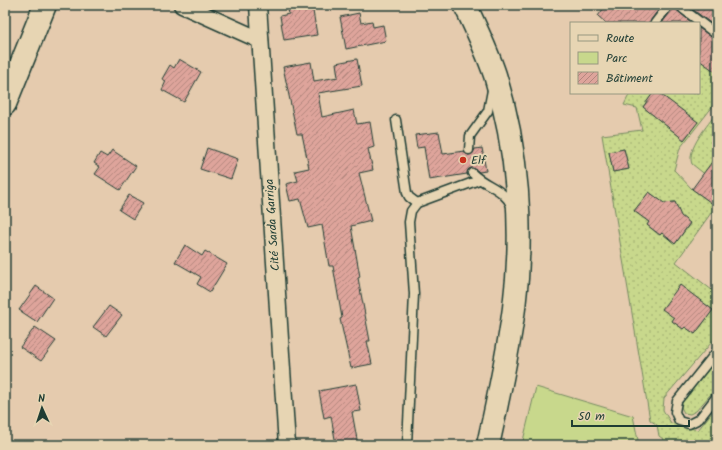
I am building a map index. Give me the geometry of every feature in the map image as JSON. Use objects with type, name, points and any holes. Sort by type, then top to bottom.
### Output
[{"type":"main road","points":[[5,104],[45,5]]},
{"type":"main road","points":[[465,5],[495,74],[507,120],[519,222],[514,307],[508,347],[488,445]]},
{"type":"street","points":[[182,5],[260,40]]},
{"type":"street","name":"Cité Sarda Garriga","points":[[258,5],[287,445]]},
{"type":"lane","points":[[656,22],[669,5]]},
{"type":"lane","points":[[679,5],[717,35]]},
{"type":"lane","points":[[469,150],[470,136],[488,111],[495,74]]},
{"type":"lane","points":[[396,120],[407,193],[409,197],[417,203]]},
{"type":"lane","points":[[472,173],[479,180],[491,185],[501,192],[509,201],[519,222]]},
{"type":"lane","points":[[407,445],[414,294],[409,222],[411,211],[417,203],[479,180]]},
{"type":"lane","points":[[717,351],[677,401],[675,412],[679,421],[689,424],[699,419],[717,396]]},
{"type":"green space","points":[[708,55],[717,73],[717,101],[680,148],[674,170],[692,189],[716,206],[676,262],[717,294],[717,336],[664,398],[663,410],[671,423],[698,430],[717,406],[717,445],[671,445],[659,436],[657,425],[650,420],[602,135],[642,130],[637,108],[624,105],[630,94],[652,94],[643,107],[684,140],[697,122],[660,94],[700,94],[700,65]],"holes":[[[624,149],[629,169],[613,172],[609,152]],[[649,192],[668,206],[671,202],[675,202],[677,207],[674,211],[690,224],[675,244],[662,233],[659,235],[647,225],[649,222],[634,211]],[[705,304],[713,310],[695,334],[685,327],[683,329],[672,321],[674,318],[701,309]]]},
{"type":"green space","points":[[717,112],[717,184],[692,164],[691,158],[695,144]]},
{"type":"green space","points":[[717,359],[717,387],[696,411],[690,414],[684,413],[681,407],[683,401]]},
{"type":"green space","points":[[536,387],[633,416],[639,445],[522,445]]},
{"type":"building","points":[[287,5],[312,5],[317,35],[284,40],[280,16],[289,14]]},
{"type":"building","points":[[606,5],[662,5],[650,22],[605,22],[598,16]]},
{"type":"building","points":[[687,5],[717,5],[717,28]]},
{"type":"building","points":[[674,7],[691,22],[663,22]]},
{"type":"building","points":[[359,13],[361,23],[372,21],[373,27],[383,25],[386,41],[346,49],[340,17]]},
{"type":"building","points":[[700,29],[717,40],[717,73],[700,61]]},
{"type":"building","points":[[179,59],[201,72],[184,102],[162,90],[166,81],[162,79],[170,65],[174,68]]},
{"type":"building","points":[[357,59],[362,86],[318,93],[322,117],[354,110],[357,124],[370,122],[374,147],[368,149],[373,170],[359,173],[371,221],[351,226],[360,277],[358,278],[370,341],[367,341],[372,364],[351,368],[340,319],[342,318],[333,266],[329,266],[322,225],[308,228],[300,199],[290,201],[286,184],[298,181],[295,171],[309,168],[302,134],[297,134],[283,67],[311,62],[314,81],[338,77],[336,63]]},
{"type":"building","points":[[652,94],[660,94],[698,122],[684,140],[643,107]]},
{"type":"building","points":[[439,132],[443,154],[464,151],[469,155],[473,153],[475,149],[482,148],[486,171],[479,172],[471,168],[468,170],[467,174],[429,180],[424,147],[417,148],[415,135]]},
{"type":"building","points":[[207,148],[238,159],[231,179],[200,169]]},
{"type":"building","points":[[624,149],[629,169],[613,172],[609,152]]},
{"type":"building","points":[[112,150],[136,166],[120,190],[95,174],[100,167],[94,163],[100,153],[107,157]]},
{"type":"building","points":[[717,155],[717,207],[692,189]]},
{"type":"building","points":[[649,192],[664,203],[675,202],[681,216],[690,223],[675,244],[662,233],[660,235],[647,225],[649,222],[634,211]]},
{"type":"building","points":[[129,195],[143,203],[133,219],[119,210]]},
{"type":"building","points":[[185,245],[202,256],[205,251],[227,264],[210,292],[197,284],[201,277],[175,262]]},
{"type":"building","points":[[680,285],[713,310],[695,334],[685,327],[683,329],[672,321],[674,318],[662,309]]},
{"type":"building","points":[[36,286],[53,298],[37,322],[19,310]]},
{"type":"building","points":[[109,306],[122,315],[106,336],[93,327]]},
{"type":"building","points":[[35,327],[56,341],[41,361],[20,347]]},
{"type":"building","points":[[356,384],[361,411],[352,412],[358,445],[336,445],[331,416],[324,418],[319,391]]},
{"type":"place","name":"Elf","points":[[463,160]]}]
